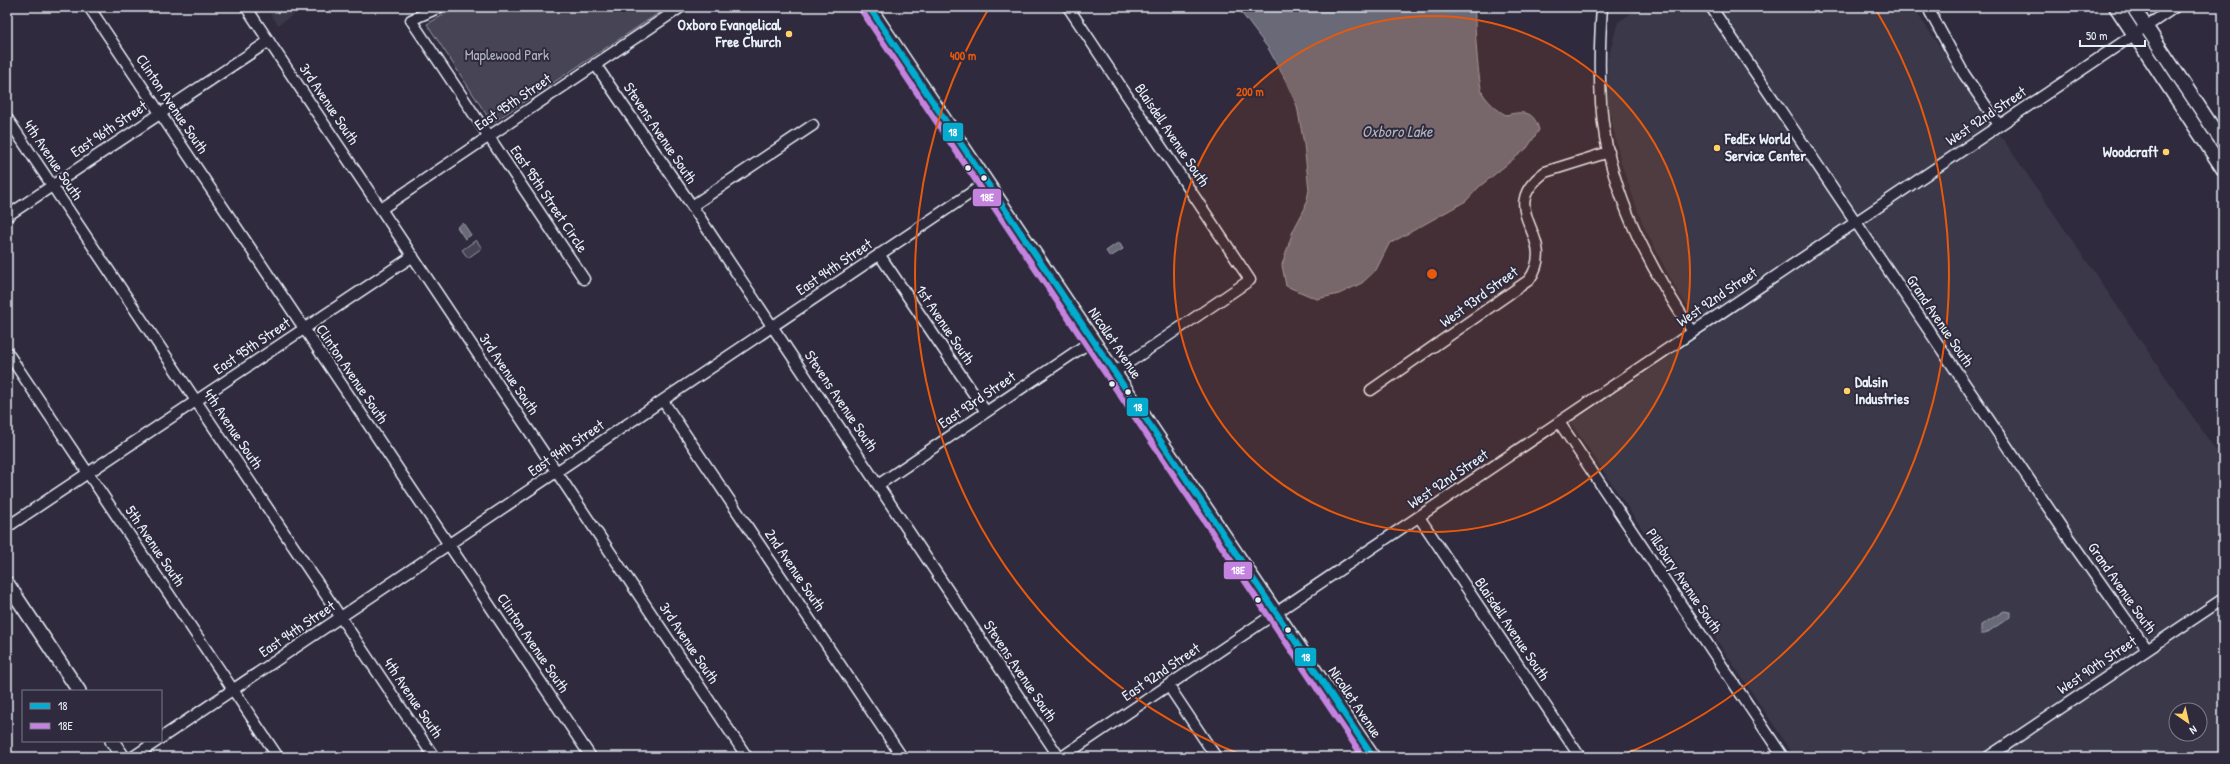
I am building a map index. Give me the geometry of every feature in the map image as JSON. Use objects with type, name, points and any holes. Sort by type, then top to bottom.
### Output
[{"type":"main road","name":"Nicollet Avenue","points":[[869,7],[1374,757]]},
{"type":"main road","points":[[2116,7],[2223,169]]},
{"type":"main road","points":[[2133,7],[2223,143]]},
{"type":"main road","points":[[7,583],[78,690]]},
{"type":"main road","points":[[113,742],[123,757]]},
{"type":"street","name":"Clinton Avenue South","points":[[89,7],[591,757]]},
{"type":"street","name":"3rd Avenue South","points":[[246,7],[747,757]]},
{"type":"street","points":[[440,7],[411,20],[488,136]]},
{"type":"street","name":"East 95th Street","points":[[381,209],[681,7]]},
{"type":"street","name":"Blaisdell Avenue South","points":[[1068,7],[1250,280],[1115,372]]},
{"type":"street","points":[[1602,7],[1602,118],[1616,180],[1648,259],[1669,296],[1693,332]]},
{"type":"street","name":"Grand Avenue South","points":[[1711,7],[2068,537],[2147,649]]},
{"type":"street","name":"West 92nd Street","points":[[1276,613],[2175,7]]},
{"type":"street","points":[[1930,12],[1964,74],[2000,125]]},
{"type":"street","name":"East 96th Street","points":[[7,216],[269,41]]},
{"type":"street","name":"Stevens Avenue South","points":[[595,64],[773,326],[1061,757]]},
{"type":"street","name":"4th Avenue South","points":[[7,118],[434,757]]},
{"type":"street","points":[[692,206],[813,125]]},
{"type":"street","name":"East 95th Street Circle","points":[[488,136],[584,279]]},
{"type":"street","name":"West 93rd Street","points":[[1371,390],[1529,280],[1535,272],[1539,250],[1536,240],[1526,220],[1524,209],[1525,198],[1529,188],[1536,178],[1545,172],[1609,152]]},
{"type":"street","name":"East 94th Street","points":[[162,737],[987,182]]},
{"type":"street","name":"1st Avenue South","points":[[880,254],[986,412]]},
{"type":"street","name":"East 95th Street","points":[[7,527],[413,256]]},
{"type":"street","name":"East 93rd Street","points":[[878,484],[1093,340]]},
{"type":"street","name":"5th Avenue South","points":[[7,352],[278,757]]},
{"type":"street","name":"2nd Avenue South","points":[[663,400],[902,757]]},
{"type":"street","name":"Pillsbury Avenue South","points":[[1559,422],[1783,757]]},
{"type":"street","name":"Blaisdell Avenue South","points":[[1419,517],[1580,757]]},
{"type":"street","name":"West 90th Street","points":[[1988,757],[2223,599]]},
{"type":"street","name":"East 92nd Street","points":[[1061,757],[1276,613]]},
{"type":"street","points":[[1168,685],[1216,757]]},
{"type":"street","points":[[133,757],[156,742]]},
{"type":"shaded area","points":[[266,7],[306,7],[278,25]]},
{"type":"shaded area","points":[[1640,7],[1913,7],[2221,458],[2223,456],[2223,757],[1795,757],[1571,423],[1705,333],[1676,289],[1643,225],[1621,163],[1608,105],[1608,59],[1618,22]]},
{"type":"green space","name":"Maplewood Park","points":[[458,7],[668,7],[492,123],[427,24]]},
{"type":"green space","points":[[476,240],[482,248],[468,258],[462,250]]},
{"type":"water","name":"Oxboro Lake","points":[[1237,7],[1475,7],[1478,66],[1483,94],[1493,106],[1506,115],[1523,113],[1531,115],[1537,123],[1539,130],[1527,148],[1479,187],[1466,201],[1389,244],[1376,270],[1362,283],[1339,294],[1317,299],[1286,286],[1282,265],[1293,231],[1305,208],[1309,190],[1304,144],[1297,106],[1285,79],[1268,48]]},
{"type":"water","points":[[463,223],[471,235],[465,239],[457,227]]},
{"type":"water","points":[[1119,242],[1123,249],[1110,257],[1106,251]]},
{"type":"water","points":[[2004,611],[2010,612],[2010,617],[1985,634],[1981,634],[1981,625]]},
{"type":"transit line","name":"18","points":[[869,7],[1373,757]]},
{"type":"transit line","name":"18E","points":[[862,11],[1363,757]]},
{"type":"place","name":"Oxboro Evangelical Free Church","points":[[789,34]]},
{"type":"place","name":"FedEx World Service Center","points":[[1717,148]]},
{"type":"place","name":"Woodcraft","points":[[2166,152]]},
{"type":"place","name":"Dalsin Industries","points":[[1847,391]]}]
